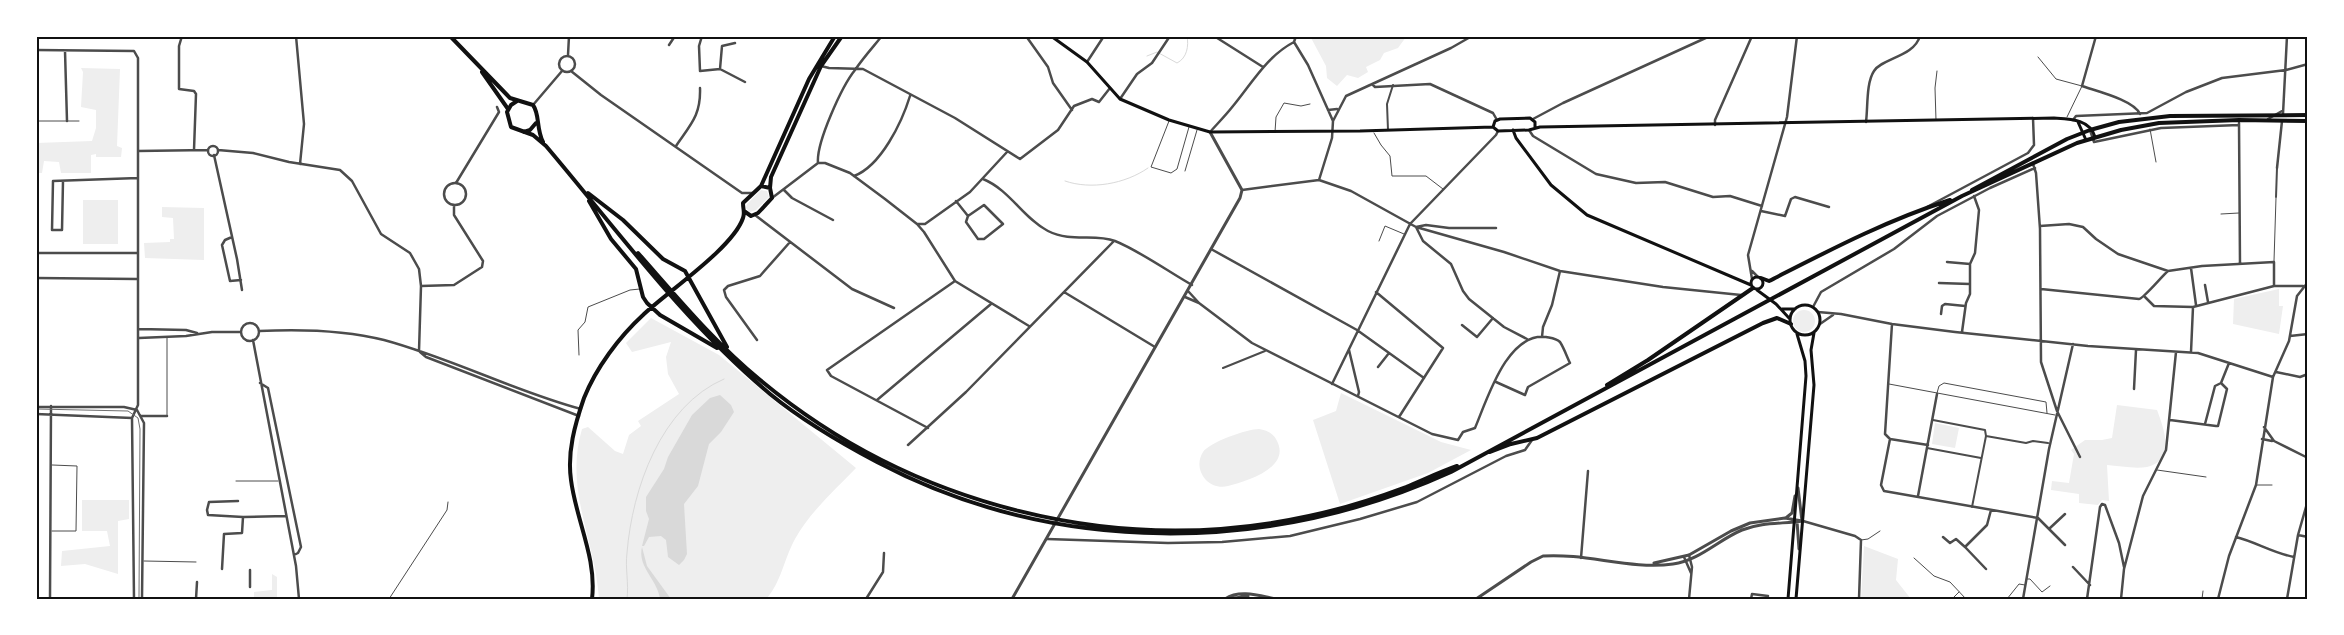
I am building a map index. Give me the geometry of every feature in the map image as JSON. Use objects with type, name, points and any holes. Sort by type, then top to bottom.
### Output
[{"type":"main road","points":[[450,36],[507,95],[518,101],[525,101],[533,105],[536,110],[539,132],[546,146]]},
{"type":"main road","points":[[740,225],[744,211],[744,202],[761,186],[809,79],[834,36]]},
{"type":"main road","points":[[592,599],[592,568],[570,473],[571,448],[580,412],[598,370],[628,330],[651,307],[716,253],[740,225],[756,215],[772,198],[771,177],[821,66],[842,36]]},
{"type":"main road","points":[[1051,36],[1087,62],[1120,99],[1169,120],[1197,130],[1210,132],[1333,132],[1494,127],[1498,131],[1530,130],[1535,127],[2033,118],[2073,120],[2088,125],[2094,137]]},
{"type":"main road","points":[[475,62],[508,110]]},
{"type":"main road","points":[[518,101],[508,110],[507,117],[511,127],[533,135],[546,146],[721,350],[754,380],[797,414],[830,436],[883,465],[968,500],[1024,517],[1065,526],[1167,534],[1226,532],[1279,525],[1328,515],[1378,501],[1438,478],[1961,197],[1992,178],[2083,132],[2153,117],[2282,112],[2308,115]]},
{"type":"main road","points":[[1494,127],[1497,120],[1533,119],[1535,127]]},
{"type":"main road","points":[[524,132],[532,128],[537,121]]},
{"type":"main road","points":[[1760,278],[1769,281],[1857,237],[2035,166],[2094,137],[2159,123],[2308,121]]},
{"type":"main road","points":[[2077,122],[2086,140]]},
{"type":"main road","points":[[1513,130],[1516,138],[1552,184],[1587,215],[1744,282],[1762,286]]},
{"type":"main road","points":[[579,185],[623,220],[663,259],[681,268],[689,276],[732,355]]},
{"type":"main road","points":[[579,185],[611,239],[636,270],[644,300],[651,307],[689,333],[721,350]]},
{"type":"main road","points":[[761,186],[771,189]]},
{"type":"main road","points":[[744,211],[756,215]]},
{"type":"main road","points":[[1527,430],[1637,367],[1753,285],[1760,278]]},
{"type":"main road","points":[[1760,278],[1766,295]]},
{"type":"main road","points":[[1753,285],[1781,308],[1790,321],[1797,334],[1805,361],[1806,376],[1796,521],[1788,599]]},
{"type":"main road","points":[[678,301],[760,380],[802,412],[837,435],[886,462],[964,495],[1018,512],[1072,523],[1104,527],[1174,530],[1223,528],[1278,522],[1364,501],[1466,463]]},
{"type":"main road","points":[[1781,308],[1795,309],[1808,305],[1813,307],[1818,312],[1820,324],[1814,333],[1811,350],[1814,385],[1796,599]]},
{"type":"main road","points":[[1790,321],[1795,309]]},
{"type":"main road","points":[[1474,458],[1511,444],[1532,440],[1763,323],[1777,318],[1790,321]]},
{"type":"main road","points":[[1797,334],[1814,333]]},
{"type":"street","points":[[182,36],[179,46],[179,90],[194,91],[196,94],[194,150]]},
{"type":"street","points":[[296,36],[304,124],[300,164]]},
{"type":"street","points":[[568,55],[569,36]]},
{"type":"street","points":[[669,45],[675,36]]},
{"type":"street","points":[[702,36],[699,46],[700,71],[720,69],[745,82]]},
{"type":"street","points":[[818,163],[817,159],[821,142],[844,88],[855,70],[882,36]]},
{"type":"street","points":[[1026,36],[1048,67],[1053,83],[1072,110]]},
{"type":"street","points":[[1087,62],[1104,36]]},
{"type":"street","points":[[1120,99],[1136,74],[1149,66],[1170,36]]},
{"type":"street","points":[[1214,36],[1263,67]]},
{"type":"street","points":[[1291,36],[1308,65],[1332,121],[1333,132],[1319,180]]},
{"type":"street","points":[[1012,599],[1239,200],[1242,190],[1210,132],[1263,67],[1284,47],[1294,42],[1296,36]]},
{"type":"street","points":[[1332,121],[1338,109],[1349,95],[1451,48],[1472,36]]},
{"type":"street","points":[[1533,119],[1563,103],[1710,36]]},
{"type":"street","points":[[1715,125],[1715,120],[1752,36]]},
{"type":"street","points":[[1753,285],[1748,255],[1783,127],[1786,122],[1797,36]]},
{"type":"street","points":[[1866,122],[1873,72],[1881,64],[1892,61],[1917,44],[1920,36]]},
{"type":"street","points":[[2096,36],[2082,86],[2111,96],[2136,109],[2140,114]]},
{"type":"street","points":[[2264,121],[2282,112],[2287,36]]},
{"type":"street","points":[[720,69],[722,46],[734,43]]},
{"type":"street","points":[[36,50],[134,51],[138,58],[137,279],[139,338],[137,410],[144,423],[142,599]]},
{"type":"street","points":[[66,51],[66,121]]},
{"type":"street","points":[[562,71],[560,60],[568,55]]},
{"type":"street","points":[[568,55],[573,59],[571,71]]},
{"type":"street","points":[[2073,120],[2076,116],[2140,114],[2152,111],[2186,92],[2222,78],[2286,70],[2308,64]]},
{"type":"street","points":[[821,66],[855,70],[863,69],[910,96],[955,118],[1020,159],[1058,130],[1074,106],[1092,99],[1099,102],[1110,88]]},
{"type":"street","points":[[533,105],[562,71],[571,71],[600,95],[742,193],[753,193]]},
{"type":"street","points":[[1372,84],[1375,87],[1430,84],[1493,113],[1497,120]]},
{"type":"street","points":[[1388,131],[1387,104],[1393,85]]},
{"type":"street","points":[[676,146],[699,112],[701,104],[700,88]]},
{"type":"street","points":[[854,176],[872,165],[883,152],[910,96]]},
{"type":"street","points":[[456,183],[464,189],[465,196],[462,202],[454,204],[445,199],[444,192],[447,186],[456,183],[499,112],[497,107]]},
{"type":"street","points":[[1328,110],[1338,109]]},
{"type":"street","points":[[1926,208],[2028,153],[2034,145],[2033,118]]},
{"type":"street","points":[[2276,197],[2282,121]]},
{"type":"street","points":[[2094,137],[2094,142],[2150,129],[2239,122],[2240,264]]},
{"type":"street","points":[[1530,130],[1533,136],[1596,174],[1636,183],[1665,182],[1713,196],[1730,196],[1762,206]]},
{"type":"street","points":[[1332,384],[1410,224],[1498,131]]},
{"type":"street","points":[[138,151],[208,150],[214,146],[218,150],[253,153],[300,164],[333,167],[350,178],[380,233],[385,239],[402,247],[415,261],[419,269],[421,286],[419,351]]},
{"type":"street","points":[[208,150],[210,154],[214,155],[242,290]]},
{"type":"street","points":[[214,155],[218,150]]},
{"type":"street","points":[[917,224],[925,224],[970,192],[1007,152]]},
{"type":"street","points":[[2042,152],[2035,166],[2040,226],[2041,362],[2058,411],[2080,457]]},
{"type":"street","points":[[772,198],[818,163],[825,163],[854,176],[917,224],[955,281],[1029,326]]},
{"type":"street","points":[[1813,307],[1823,291],[1894,249],[1937,216],[2035,166]]},
{"type":"street","points":[[63,180],[62,230],[52,230],[53,181],[63,180],[138,178]]},
{"type":"street","points":[[983,179],[1006,192],[1039,225],[1049,231],[1074,239],[1114,241],[1192,284]]},
{"type":"street","points":[[1242,190],[1319,180],[1352,192],[1416,228],[1504,252],[1560,271],[1664,287],[1741,295]]},
{"type":"street","points":[[771,189],[783,190],[792,198],[833,220]]},
{"type":"street","points":[[742,193],[744,202]]},
{"type":"street","points":[[1962,332],[1965,306],[1970,294],[1970,264],[1975,255],[1980,210],[1974,196]]},
{"type":"street","points":[[1761,211],[1785,216],[1791,199],[1795,197],[1829,207]]},
{"type":"street","points":[[956,202],[968,216]]},
{"type":"street","points":[[421,286],[454,285],[482,267],[483,261],[454,215],[454,204]]},
{"type":"street","points":[[984,205],[1003,224],[984,239],[978,239],[966,222],[968,216],[984,205]]},
{"type":"street","points":[[756,215],[852,289],[894,308]]},
{"type":"street","points":[[2040,226],[2069,224],[2083,227],[2096,239],[2118,254],[2168,271],[2274,262],[2274,286]]},
{"type":"street","points":[[1416,228],[1426,225],[1449,228],[1496,228]]},
{"type":"street","points":[[1416,228],[1423,241],[1451,264],[1463,291],[1469,299],[1493,318],[1527,339]]},
{"type":"street","points":[[232,237],[225,240],[222,245],[226,271],[230,281],[241,280]]},
{"type":"street","points":[[908,445],[966,392],[1114,241]]},
{"type":"street","points":[[757,340],[726,297],[724,290],[730,285],[760,276],[790,242]]},
{"type":"street","points":[[1211,249],[1357,330],[1424,378]]},
{"type":"street","points":[[36,253],[137,253]]},
{"type":"street","points":[[1947,262],[1970,264]]},
{"type":"street","points":[[2191,352],[2194,306],[2192,268]]},
{"type":"street","points":[[1751,270],[1760,278]]},
{"type":"street","points":[[1542,337],[1543,327],[1552,305],[1560,271]]},
{"type":"street","points":[[2041,289],[2139,299],[2145,297],[2152,285],[2168,271]]},
{"type":"street","points":[[36,278],[137,279]]},
{"type":"street","points":[[928,428],[831,376],[827,370],[955,281]]},
{"type":"street","points":[[2218,599],[2223,574],[2256,485],[2273,377],[2290,336],[2297,296],[2308,282]]},
{"type":"street","points":[[1939,283],[1970,284]]},
{"type":"street","points":[[2205,285],[2208,302]]},
{"type":"street","points":[[2145,297],[2154,306],[2194,306],[2274,286],[2305,286]]},
{"type":"street","points":[[1188,290],[1199,303]]},
{"type":"street","points":[[1064,292],[1155,347]]},
{"type":"street","points":[[1376,292],[1443,348],[1399,417]]},
{"type":"street","points":[[1185,297],[1199,303],[1266,350],[1432,434],[1458,440],[1463,432],[1475,428],[1502,365],[1527,339],[1555,338],[1560,342],[1570,363],[1528,387],[1525,395],[1496,382]]},
{"type":"street","points":[[877,400],[992,304]]},
{"type":"street","points":[[1941,314],[1944,304],[1965,306]]},
{"type":"street","points":[[1818,312],[1892,324],[2073,344],[2136,350],[2191,352],[2273,377]]},
{"type":"street","points":[[1820,324],[1835,314]]},
{"type":"street","points":[[248,318],[249,323]]},
{"type":"street","points":[[1462,325],[1477,337],[1493,318]]},
{"type":"street","points":[[249,323],[255,324],[259,331],[258,337],[253,340],[245,339],[241,332],[242,327],[249,323]]},
{"type":"street","points":[[1892,324],[1885,434],[1890,439],[1981,458]]},
{"type":"street","points":[[139,330],[186,330],[198,333]]},
{"type":"street","points":[[259,331],[302,330],[383,340],[419,351],[580,412]]},
{"type":"street","points":[[139,338],[198,333],[241,332]]},
{"type":"street","points":[[2290,336],[2308,334]]},
{"type":"street","points":[[253,340],[278,481],[294,555],[299,599]]},
{"type":"street","points":[[2023,599],[2056,416],[2073,344]]},
{"type":"street","points":[[1348,349],[1360,392],[1358,396]]},
{"type":"street","points":[[1223,368],[1266,350]]},
{"type":"street","points":[[2134,389],[2136,350]]},
{"type":"street","points":[[419,351],[426,357],[580,412]]},
{"type":"street","points":[[2120,599],[2124,569],[2144,496],[2166,450],[2176,352]]},
{"type":"street","points":[[1378,367],[1389,353]]},
{"type":"street","points":[[2205,424],[2215,386],[2221,383],[2229,363]]},
{"type":"street","points":[[2276,372],[2300,376],[2308,374]]},
{"type":"street","points":[[260,383],[268,388],[301,547],[298,553],[294,555]]},
{"type":"street","points":[[2170,420],[2216,426],[2219,424],[2227,389],[2221,383]]},
{"type":"street","points":[[1918,496],[1937,394]]},
{"type":"street","points":[[50,599],[51,406]]},
{"type":"street","points":[[36,407],[124,407],[137,410]]},
{"type":"street","points":[[134,599],[132,418],[137,410]]},
{"type":"street","points":[[36,414],[132,418]]},
{"type":"street","points":[[140,416],[167,416]]},
{"type":"street","points":[[1932,420],[1986,430],[1972,507]]},
{"type":"street","points":[[2264,427],[2274,441]]},
{"type":"street","points":[[1986,436],[2026,444],[2033,441],[2048,444]]},
{"type":"street","points":[[1890,439],[1882,489],[2038,518],[2065,545]]},
{"type":"street","points":[[2262,439],[2274,441],[2308,458]]},
{"type":"street","points":[[1047,539],[1168,544],[1222,542],[1290,536],[1360,519],[1417,502],[1506,456],[1525,450],[1532,440]]},
{"type":"street","points":[[1581,558],[1588,471]]},
{"type":"street","points":[[1798,488],[1801,502],[1800,517],[1803,521]]},
{"type":"street","points":[[1785,518],[1792,513],[1798,488]]},
{"type":"street","points":[[2287,599],[2298,535],[2308,500]]},
{"type":"street","points":[[238,501],[209,502],[208,515],[243,517],[286,516]]},
{"type":"street","points":[[2088,599],[2100,507],[2102,504],[2105,507],[2119,543],[2124,569]]},
{"type":"street","points":[[1965,547],[1987,525],[1991,510]]},
{"type":"street","points":[[2050,528],[2065,514]]},
{"type":"street","points":[[222,569],[224,534],[242,533],[243,517]]},
{"type":"street","points":[[1690,557],[1743,525],[1785,518],[1796,521]]},
{"type":"street","points":[[1796,521],[1800,552]]},
{"type":"street","points":[[1476,599],[1540,557],[1581,558],[1648,564],[1685,559],[1744,529],[1773,522],[1796,521],[1803,521],[1855,536],[1861,540],[1859,599]]},
{"type":"street","points":[[2298,535],[2308,536]]},
{"type":"street","points":[[1943,537],[1950,543],[1956,539],[1986,569]]},
{"type":"street","points":[[2236,537],[2251,541],[2278,554],[2294,557]]},
{"type":"street","points":[[866,599],[883,572],[884,553]]},
{"type":"street","points":[[1689,599],[1690,557]]},
{"type":"street","points":[[1685,559],[1691,575]]},
{"type":"street","points":[[2073,567],[2090,585]]},
{"type":"street","points":[[250,570],[250,587]]},
{"type":"street","points":[[196,599],[197,582]]},
{"type":"street","points":[[1227,599],[1238,594],[1276,599]]},
{"type":"street","points":[[1751,599],[1752,594],[1768,596]]},
{"type":"lane","points":[[2038,57],[2056,78],[2082,86],[2067,119]]},
{"type":"lane","points":[[1936,121],[1935,88],[1937,71]]},
{"type":"lane","points":[[1275,132],[1276,117],[1284,103],[1301,106],[1310,104]]},
{"type":"lane","points":[[1169,120],[1151,167],[1171,173],[1176,169],[1189,127]]},
{"type":"lane","points":[[36,121],[79,121]]},
{"type":"lane","points":[[2150,129],[2156,162]]},
{"type":"lane","points":[[1185,171],[1197,130]]},
{"type":"lane","points":[[1374,131],[1381,145],[1390,156],[1392,176],[1426,176],[1444,189]]},
{"type":"lane","points":[[2274,262],[2276,197]]},
{"type":"lane","points":[[2221,214],[2240,213]]},
{"type":"lane","points":[[1379,241],[1385,226],[1405,234]]},
{"type":"lane","points":[[579,354],[578,330],[585,322],[588,307],[630,290],[641,290]]},
{"type":"lane","points":[[167,337],[167,416]]},
{"type":"lane","points":[[1937,394],[1939,386],[1944,383],[2046,402],[2046,414]]},
{"type":"lane","points":[[1888,384],[2056,416]]},
{"type":"lane","points":[[50,531],[76,531],[77,466],[51,465]]},
{"type":"lane","points":[[2157,470],[2206,477]]},
{"type":"lane","points":[[236,481],[278,481]]},
{"type":"lane","points":[[2256,485],[2272,485]]},
{"type":"lane","points":[[390,599],[447,510],[448,502]]},
{"type":"lane","points":[[1861,540],[1868,539],[1880,531]]},
{"type":"lane","points":[[1914,558],[1927,571],[1940,579],[1950,582],[1966,599]]},
{"type":"lane","points":[[142,561],[196,562]]},
{"type":"lane","points":[[2026,578],[2030,578],[2042,592],[2050,586]]},
{"type":"lane","points":[[2007,599],[2007,596],[2019,584],[2025,585]]},
{"type":"lane","points":[[2202,599],[2203,590]]},
{"type":"lane","points":[[1952,599],[1960,592]]},
{"type":"shaded area","points":[[1310,36],[1409,36],[1406,37],[1398,48],[1384,53],[1380,60],[1366,67],[1368,72],[1358,78],[1347,75],[1337,86],[1327,78],[1326,66]]},
{"type":"shaded area","points":[[81,68],[120,69],[117,146],[122,148],[121,157],[96,157],[96,154],[91,155],[91,173],[61,173],[59,162],[44,161],[42,173],[36,173],[36,143],[92,141],[96,128],[96,110],[81,107],[83,72]]},
{"type":"shaded area","points":[[761,190],[767,191],[769,197],[756,210],[750,212],[746,208],[747,204]]},
{"type":"shaded area","points":[[83,200],[118,200],[118,244],[83,244]]},
{"type":"shaded area","points":[[162,207],[204,208],[204,260],[145,258],[144,243],[170,242],[170,239],[174,239],[173,218],[162,217]]},
{"type":"shaded area","points":[[2279,289],[2279,306],[2283,306],[2279,334],[2233,324],[2234,299]]},
{"type":"shaded area","points":[[1804,310],[1812,313],[1815,321],[1812,329],[1804,332],[1796,329],[1793,321],[1796,313]]},
{"type":"shaded area","points":[[651,318],[719,355],[856,468],[823,502],[801,529],[791,547],[775,586],[766,599],[599,599],[592,555],[578,494],[576,473],[577,451],[582,429],[588,427],[615,451],[623,454],[629,435],[641,426],[638,421],[679,394],[668,374],[666,357],[671,342],[632,352],[626,343]]},
{"type":"shaded area","points":[[1341,393],[1441,442],[1471,450],[1428,473],[1340,504],[1313,420],[1336,411]]},
{"type":"shaded area","points":[[720,395],[731,405],[734,412],[721,432],[709,444],[698,486],[684,504],[687,554],[679,565],[668,557],[666,540],[661,536],[649,537],[644,546],[642,546],[649,519],[646,511],[646,497],[664,469],[668,457],[692,415],[710,398]]},
{"type":"shaded area","points":[[2117,405],[2157,410],[2166,443],[2162,458],[2147,467],[2132,468],[2107,465],[2109,501],[2102,500],[2098,505],[2079,503],[2079,494],[2051,490],[2052,481],[2069,483],[2074,454],[2071,450],[2085,440],[2112,438]]},
{"type":"shaded area","points":[[1935,423],[1959,428],[1955,448],[1932,444]]},
{"type":"shaded area","points":[[1259,429],[1270,433],[1277,441],[1280,450],[1278,459],[1272,466],[1255,477],[1228,486],[1221,487],[1208,482],[1201,472],[1199,465],[1203,452],[1213,444],[1229,437]]},
{"type":"shaded area","points":[[82,500],[129,500],[129,519],[118,521],[118,574],[85,564],[61,566],[62,551],[110,546],[107,531],[82,531]]},
{"type":"shaded area","points":[[1864,546],[1898,559],[1896,580],[1911,599],[1861,599]]},
{"type":"shaded area","points":[[642,547],[647,566],[671,599],[660,599],[656,586],[642,561]]},
{"type":"shaded area","points":[[272,574],[277,577],[277,599],[254,599],[254,592],[272,590]]},
{"type":"waterway","points":[[1147,56],[1157,52],[1177,63],[1183,58],[1186,51],[1188,44],[1187,36]]},
{"type":"waterway","points":[[1065,181],[1086,185],[1108,184],[1129,178],[1148,168]]},
{"type":"waterway","points":[[627,599],[627,559],[630,528],[643,477],[654,452],[667,429],[683,409],[702,392],[724,379]]},
{"type":"tram line","points":[[36,409],[128,411],[138,418],[140,429],[139,599]]}]
